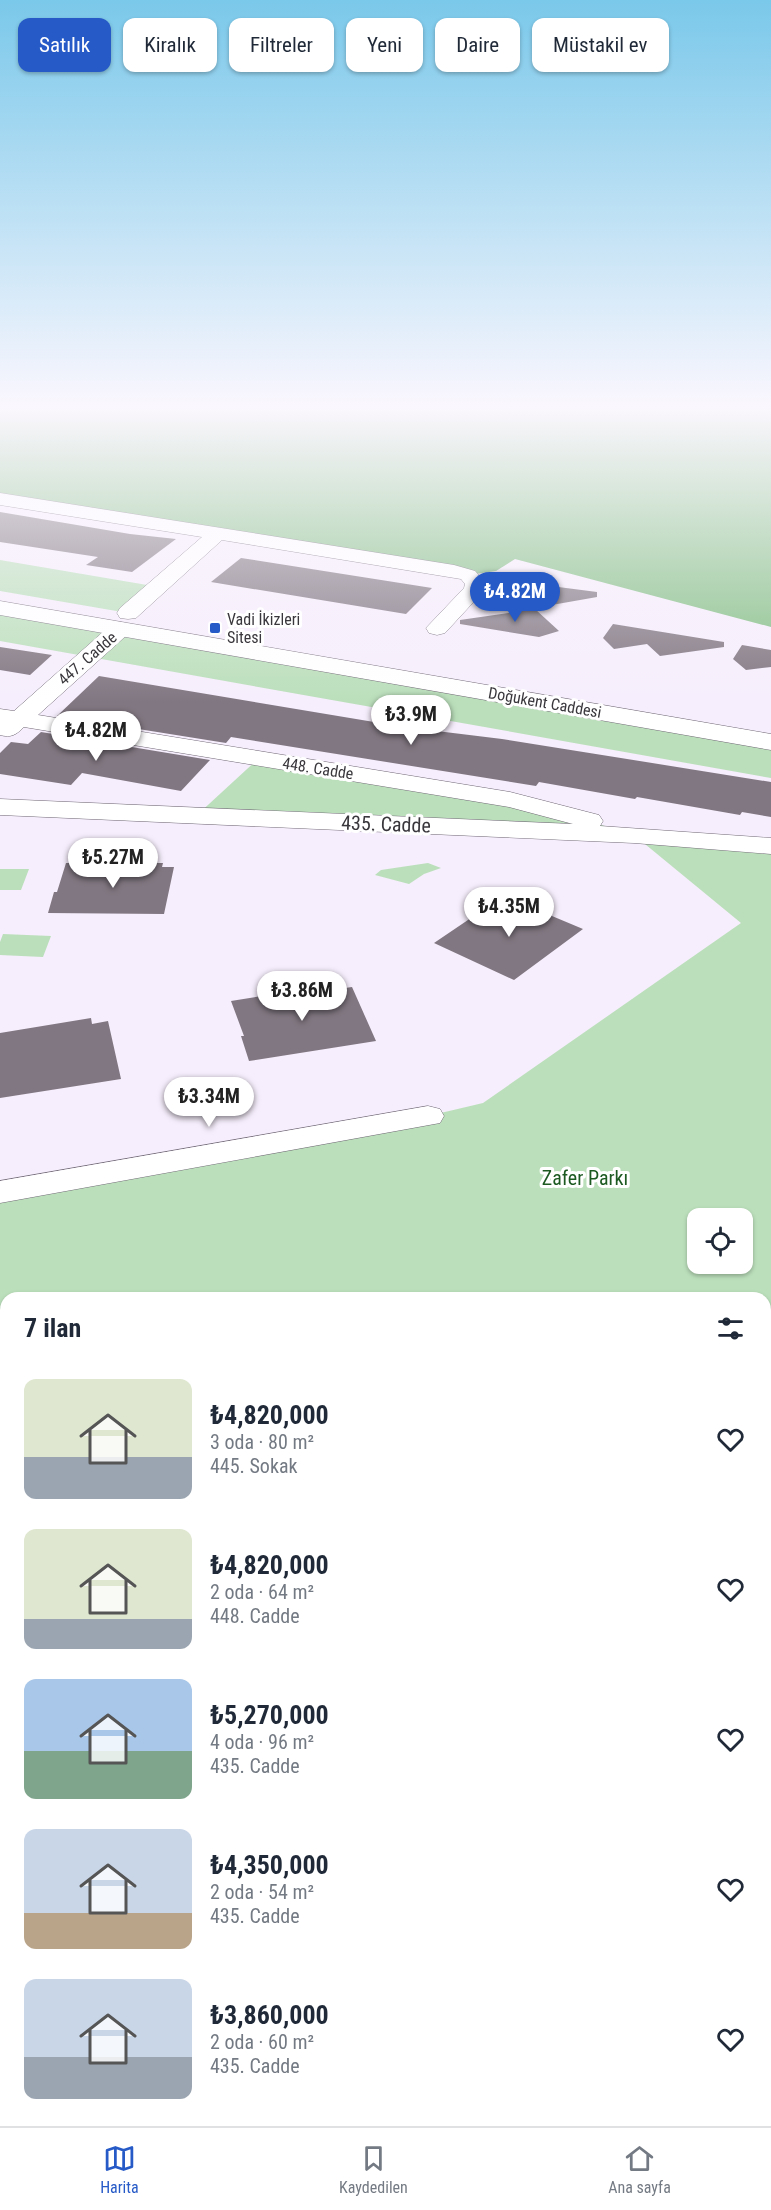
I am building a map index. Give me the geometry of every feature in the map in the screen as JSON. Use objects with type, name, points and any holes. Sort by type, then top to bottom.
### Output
[{"type":"main road","name":"Doğukent Caddesi","points":[[0,591],[124,621],[771,742]]},
{"type":"main road","name":"Doğukent Caddesi","points":[[0,608],[124,621],[771,722]]},
{"type":"street","points":[[27,503],[468,575],[476,583],[474,590],[437,628]]},
{"type":"street","name":"447. Cadde","points":[[0,737],[9,718],[124,621],[218,533]]},
{"type":"street","name":"448. Cadde","points":[[9,718],[510,800],[634,835]]},
{"type":"street","name":"435. Cadde","points":[[0,807],[634,835],[771,846]]},
{"type":"street","points":[[0,1191],[428,1116]]},
{"type":"green space","points":[[26,503],[771,503],[771,627],[515,559],[496,571],[468,575]]},
{"type":"green space","points":[[0,560],[159,587],[128,613],[0,591]]},
{"type":"green space","points":[[0,608],[771,744],[771,778],[0,641]]},
{"type":"green space","points":[[259,758],[592,822],[634,835],[196,816]]},
{"type":"green space","name":"Zafer Parkı","points":[[634,835],[771,846],[771,1292],[0,1292],[0,1192],[428,1116],[483,1103],[741,923]]},
{"type":"green space","points":[[428,863],[441,868],[424,874],[409,884],[375,875],[381,870]]},
{"type":"green space","points":[[0,869],[29,869],[21,890],[0,890]]},
{"type":"green space","points":[[3,934],[51,936],[43,957],[0,955],[0,942]]},
{"type":"building","points":[[0,512],[130,534],[176,539],[132,572],[86,565],[98,557],[0,542]]},
{"type":"building","points":[[241,558],[432,588],[406,614],[211,582]]},
{"type":"building","points":[[488,578],[597,592],[597,597],[529,609]]},
{"type":"building","points":[[535,609],[559,631],[539,637],[460,624],[460,620]]},
{"type":"building","points":[[613,624],[724,642],[724,647],[660,656],[647,644],[614,649],[603,638]]},
{"type":"building","points":[[742,645],[771,650],[771,667],[746,670],[733,659]]},
{"type":"building","points":[[0,647],[52,655],[30,675],[0,670]]},
{"type":"building","points":[[99,676],[404,727],[502,739],[771,782],[771,817],[742,812],[740,815],[539,782],[536,786],[231,737],[226,743],[57,716]]},
{"type":"building","points":[[41,732],[210,760],[181,791],[82,773],[71,785],[0,774],[0,753],[11,742],[28,744]]},
{"type":"building","points":[[66,863],[163,863],[162,867],[174,867],[164,914],[48,913]]},
{"type":"building","points":[[509,898],[583,929],[514,980],[434,943],[496,901],[501,903]]},
{"type":"building","points":[[335,984],[338,989],[352,987],[376,1041],[249,1061],[241,1036],[244,1036],[231,1001]]},
{"type":"building","points":[[91,1018],[92,1024],[108,1021],[121,1079],[0,1098],[0,1033]]},
{"type":"place","name":"Vadi İkizleri Sitesi","points":[[215,628]]}]
